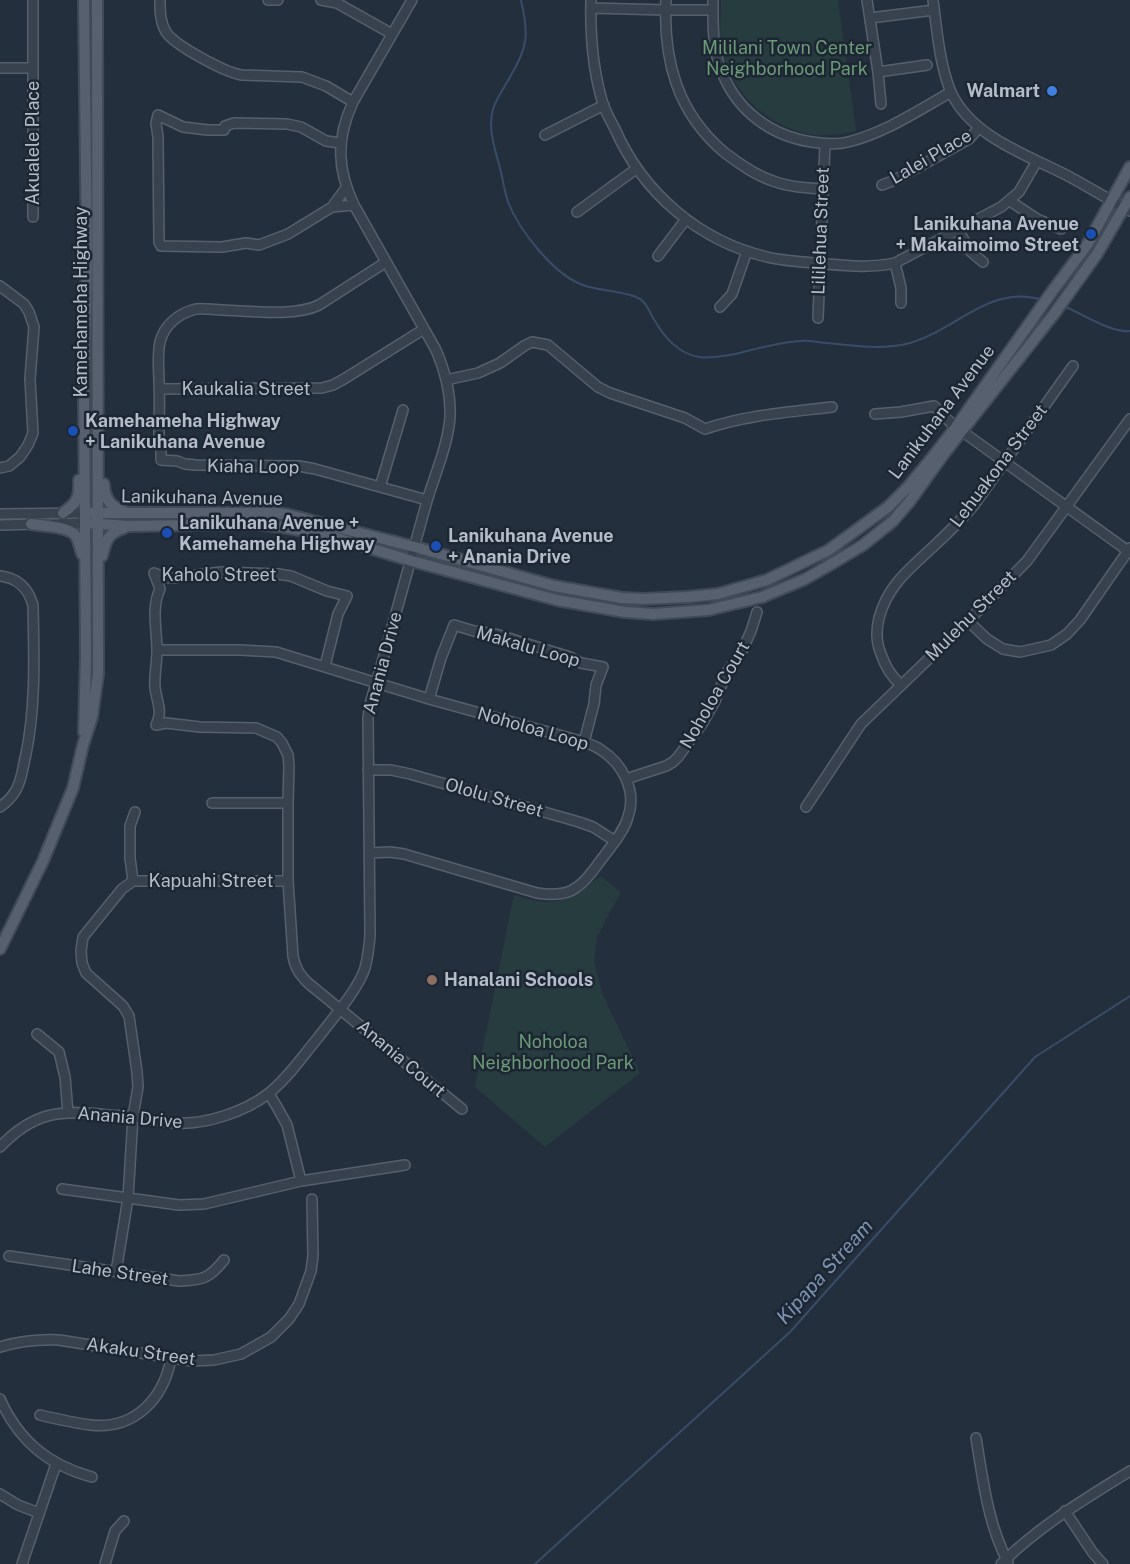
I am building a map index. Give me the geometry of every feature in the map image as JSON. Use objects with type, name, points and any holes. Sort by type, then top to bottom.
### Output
[{"type":"main road","name":"Kamehameha Highway","points":[[83,745],[86,656],[84,393],[87,244],[84,0]]},
{"type":"main road","name":"Kamehameha Highway","points":[[0,949],[43,861],[73,788],[92,717],[98,674],[97,0]]},
{"type":"main road","name":"Lanikuhana Avenue","points":[[86,518],[98,525],[253,524],[284,526],[327,535],[412,561],[556,600],[614,610],[653,614],[708,610],[762,597],[805,579],[863,545],[893,521],[943,455],[1051,293],[1087,245],[1130,167]]},
{"type":"main road","name":"Lanikuhana Avenue","points":[[86,518],[98,513],[289,515],[554,586],[622,598],[643,599],[718,594],[767,580],[829,550],[888,507],[959,429],[1054,314],[1127,210],[1130,197]]},
{"type":"main road","points":[[98,364],[104,440],[104,490],[106,497],[114,507],[131,514]]},
{"type":"main road","points":[[63,513],[73,505],[78,497],[84,393]]},
{"type":"main road","points":[[32,524],[63,528],[72,532],[79,544],[85,564]]},
{"type":"main road","points":[[99,568],[109,536],[129,526]]},
{"type":"street","name":"Akualele Place","points":[[33,0],[33,217]]},
{"type":"street","points":[[160,0],[162,24],[170,37],[225,70],[242,75],[302,77],[326,86],[353,102]]},
{"type":"street","points":[[268,0],[278,0]]},
{"type":"street","points":[[321,0],[337,3],[392,33]]},
{"type":"street","name":"Anania Drive","points":[[0,1147],[17,1130],[46,1116],[92,1113],[134,1116],[177,1123],[205,1122],[232,1113],[268,1094],[290,1072],[340,1008],[360,980],[365,968],[370,936],[368,718],[443,449],[450,419],[450,401],[436,350],[346,188],[341,168],[340,143],[345,118],[353,102],[412,0]]},
{"type":"street","points":[[666,0],[666,36],[673,75],[684,104],[696,123],[715,145],[750,171],[772,181],[791,186],[823,189]]},
{"type":"street","points":[[867,0],[882,104]]},
{"type":"street","points":[[951,92],[876,132],[846,142],[825,144],[799,140],[758,121],[727,85],[721,71],[713,34],[713,5],[666,10],[591,4],[593,53],[604,105],[636,169],[670,207],[686,219],[722,240],[747,251],[768,257],[844,266],[879,266],[895,263],[1010,201],[1019,192],[1037,161]]},
{"type":"street","points":[[870,18],[933,5],[938,44],[951,92],[961,108],[979,128],[995,140],[1127,210]]},
{"type":"street","points":[[878,72],[927,65]]},
{"type":"street","points":[[0,68],[32,68]]},
{"type":"street","points":[[545,135],[604,105]]},
{"type":"street","points":[[340,143],[326,141],[301,127],[287,124],[234,123],[225,126],[224,130],[207,130],[183,127],[158,115],[156,123],[159,242],[162,246],[213,247],[246,243],[259,245],[288,234],[332,207],[346,188]]},
{"type":"street","name":"Lalei Place","points":[[882,185],[969,139],[979,128]]},
{"type":"street","name":"Lililehua Street","points":[[818,318],[825,144]]},
{"type":"street","points":[[577,212],[636,169]]},
{"type":"street","points":[[1010,201],[1037,219],[1061,229]]},
{"type":"street","points":[[332,207],[354,205]]},
{"type":"street","points":[[658,256],[686,219]]},
{"type":"street","points":[[958,230],[971,252],[983,262]]},
{"type":"street","points":[[720,307],[732,294],[747,251]]},
{"type":"street","name":"Kiaha Loop","points":[[386,262],[309,310],[258,312],[197,309],[185,313],[170,324],[160,342],[159,357],[159,434],[162,460],[196,465],[299,466],[427,500]]},
{"type":"street","points":[[895,263],[901,288],[901,303]]},
{"type":"street","points":[[0,286],[24,304],[34,327],[30,379],[33,433],[20,457],[0,468]]},
{"type":"street","name":"Kaukalia Street","points":[[160,389],[322,388],[344,379],[424,329]]},
{"type":"street","points":[[446,380],[478,373],[500,363],[532,342],[548,345],[598,387],[685,418],[705,429],[779,413],[832,407]]},
{"type":"street","name":"Lehuakona Street","points":[[901,685],[883,661],[878,648],[877,625],[885,599],[903,576],[974,505],[1073,366]]},
{"type":"street","points":[[875,414],[934,406],[959,429],[1066,508],[1129,550],[1080,620],[1067,634],[1051,645],[1020,652],[1004,649],[987,639],[968,621]]},
{"type":"street","points":[[381,487],[403,410]]},
{"type":"street","name":"Mulehu Street","points":[[806,807],[861,724],[1027,561],[1130,419]]},
{"type":"street","name":"Lanikuhana Avenue","points":[[0,514],[63,513],[86,518]]},
{"type":"street","name":"Lanikuhana Avenue","points":[[0,525],[86,518]]},
{"type":"street","name":"Kaholo Street","points":[[325,666],[338,614],[347,596],[279,574],[221,572],[172,578],[154,573],[160,589],[156,598],[155,687],[160,718],[156,725],[166,723],[194,727],[256,728],[277,737],[282,743],[288,755],[290,779],[288,881],[293,956],[295,965],[308,983],[340,1008]]},
{"type":"street","points":[[0,576],[14,579],[30,594],[33,605],[34,685],[28,745],[21,777],[16,790],[0,807]]},
{"type":"street","name":"Noholoa Court","points":[[627,779],[666,766],[678,757],[702,724],[715,701],[727,672],[751,632],[757,612]]},
{"type":"street","name":"Makalu Loop","points":[[429,699],[453,625],[495,634],[564,655],[581,663],[603,667],[596,685],[594,704],[584,742]]},
{"type":"street","name":"Noholoa Loop","points":[[157,650],[276,652],[429,699],[584,742],[600,748],[619,766],[627,779]]},
{"type":"street","name":"Ololu Street","points":[[368,770],[391,770],[410,774],[579,822],[593,827],[615,841]]},
{"type":"street","points":[[370,853],[404,854],[513,887],[549,895],[564,893],[576,888],[594,868],[615,841],[629,816],[631,791],[627,779]]},
{"type":"street","points":[[212,803],[288,803]]},
{"type":"street","points":[[133,881],[130,826],[135,812]]},
{"type":"street","name":"Kapuahi Street","points":[[116,1272],[128,1198],[138,1087],[129,1016],[123,1006],[86,973],[81,951],[84,937],[114,898],[133,881],[288,881]]},
{"type":"street","name":"Anania Court","points":[[340,1008],[462,1109]]},
{"type":"street","points":[[37,1034],[59,1052],[65,1077],[68,1113]]},
{"type":"street","points":[[268,1094],[287,1125],[301,1180]]},
{"type":"street","points":[[62,1189],[179,1205],[204,1204],[301,1180],[405,1165]]},
{"type":"street","name":"Akaku Street","points":[[0,1347],[42,1339],[191,1361],[214,1360],[241,1354],[271,1337],[289,1319],[299,1304],[311,1271],[313,1256],[312,1199]]},
{"type":"street","name":"Lahe Street","points":[[9,1256],[179,1281],[204,1278],[215,1271],[224,1260]]},
{"type":"street","points":[[40,1415],[91,1425],[117,1424],[127,1420],[140,1413],[158,1394],[169,1370],[171,1359]]},
{"type":"street","points":[[0,1399],[21,1434],[36,1449],[56,1464],[92,1477]]},
{"type":"street","points":[[976,1438],[987,1502],[999,1546],[1006,1562],[1065,1511],[1126,1473],[1130,1485]]},
{"type":"street","points":[[22,1564],[56,1464]]},
{"type":"street","points":[[0,1494],[39,1513]]},
{"type":"street","points":[[1065,1511],[1103,1564]]},
{"type":"street","points":[[105,1564],[115,1531],[123,1521]]},
{"type":"green space","name":"Mililani Town Center Neighborhood Park","points":[[721,0],[838,0],[856,131],[815,135],[783,126],[756,107],[744,95],[727,67],[720,32]]},
{"type":"green space","name":"Noholoa Neighborhood Park","points":[[601,876],[621,893],[597,937],[594,961],[602,993],[640,1073],[545,1147],[475,1087],[514,895],[541,902],[551,902],[579,892]]},
{"type":"waterway","points":[[521,0],[526,31],[524,48],[491,117],[493,140],[508,202],[520,225],[549,262],[572,280],[583,285],[623,293],[639,299],[645,304],[668,339],[679,349],[699,357],[712,357],[776,344],[804,341],[869,347],[900,345],[927,337],[990,303],[1024,296],[1043,300]]},
{"type":"waterway","points":[[1063,306],[1105,326],[1130,331]]},
{"type":"waterway","name":"Kipapa Stream","points":[[535,1564],[790,1332],[1035,1057],[1130,996]]},
{"type":"place","name":"Walmart","points":[[1052,91]]},
{"type":"place","name":"Lanikuhana Avenue + Makaimoimo Street","points":[[1091,234]]},
{"type":"place","name":"Kamehameha Highway + Lanikuhana Avenue","points":[[73,431]]},
{"type":"place","name":"Lanikuhana Avenue + Kamehameha Highway","points":[[167,533]]},
{"type":"place","name":"Lanikuhana Avenue + Anania Drive","points":[[436,546]]},
{"type":"place","name":"Hanalani Schools","points":[[432,980]]}]
